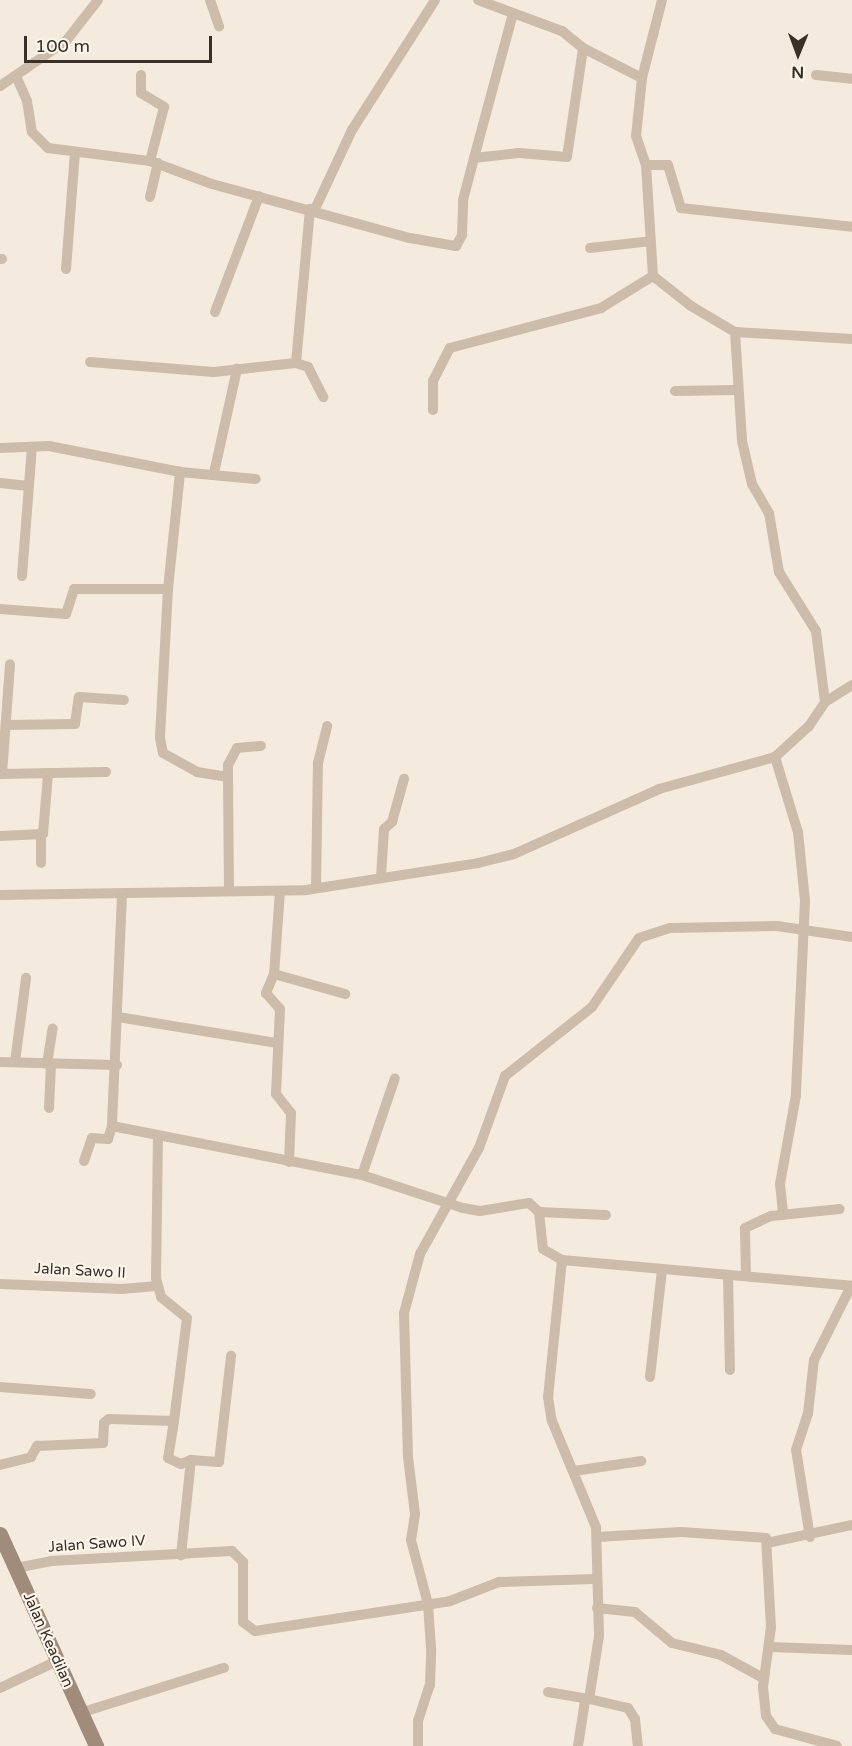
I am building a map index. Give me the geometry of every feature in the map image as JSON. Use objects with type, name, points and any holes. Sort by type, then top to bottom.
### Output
[{"type":"main road","name":"Jalan Keadilan","points":[[0,1534],[96,1746]]},
{"type":"street","points":[[0,86],[66,41],[98,0]]},
{"type":"street","points":[[210,0],[219,26]]},
{"type":"street","points":[[296,363],[312,209],[352,130],[435,0]]},
{"type":"street","points":[[478,0],[509,7],[562,31],[583,48],[642,78]]},
{"type":"street","points":[[662,0],[642,78],[636,136],[646,165],[653,276],[691,306],[735,332],[852,339]]},
{"type":"street","points":[[16,76],[39,144],[75,152],[154,162],[259,196],[411,238],[458,245],[469,165],[474,158],[509,7]]},
{"type":"street","points":[[474,158],[519,153],[567,157],[583,48]]},
{"type":"street","points":[[141,75],[141,93],[164,107],[150,197]]},
{"type":"street","points":[[816,75],[852,79]]},
{"type":"street","points":[[66,269],[75,152]]},
{"type":"street","points":[[646,165],[668,165],[681,208],[852,227]]},
{"type":"street","points":[[215,312],[259,196]]},
{"type":"street","points":[[590,248],[651,241]]},
{"type":"street","points":[[433,410],[433,381],[450,348],[601,308],[653,276]]},
{"type":"street","points":[[735,332],[742,441],[752,484],[769,513],[779,572],[816,631],[825,702]]},
{"type":"street","points":[[90,362],[179,371],[237,369],[296,363],[308,367],[323,397]]},
{"type":"street","points":[[214,473],[237,369]]},
{"type":"street","points":[[675,391],[737,390]]},
{"type":"street","points":[[0,447],[49,446],[180,472],[214,473],[256,479]]},
{"type":"street","points":[[22,576],[32,447]]},
{"type":"street","points":[[180,472],[168,588],[160,738],[163,753],[196,772],[227,777]]},
{"type":"street","points":[[0,483],[29,486]]},
{"type":"street","points":[[0,609],[66,614],[74,589],[168,588]]},
{"type":"street","points":[[10,664],[1,774],[48,775],[106,772]]},
{"type":"street","points":[[0,895],[280,891],[439,872],[514,854],[659,789],[774,757],[809,726],[825,702],[852,685]]},
{"type":"street","points":[[6,725],[75,724],[79,697],[124,700]]},
{"type":"street","points":[[316,888],[318,763],[327,726]]},
{"type":"street","points":[[229,891],[227,777],[237,748],[261,746]]},
{"type":"street","points":[[774,757],[798,832],[806,927],[796,1095],[780,1184],[783,1215]]},
{"type":"street","points":[[41,863],[41,836],[48,775]]},
{"type":"street","points":[[381,878],[384,829],[392,822],[404,779]]},
{"type":"street","points":[[0,836],[41,836]]},
{"type":"street","points":[[280,891],[274,974],[266,993],[280,1009],[276,1043],[276,1094],[291,1113],[289,1162]]},
{"type":"street","points":[[84,1161],[92,1138],[108,1139],[112,1126],[117,1065],[122,895]]},
{"type":"street","points":[[418,1746],[417,1729],[431,1673],[428,1604],[411,1540],[415,1514],[408,1457],[404,1313],[420,1254],[479,1148],[505,1076],[592,1007],[639,938],[670,928],[806,927],[852,937]]},
{"type":"street","points":[[274,974],[345,994]]},
{"type":"street","points":[[15,1062],[26,978]]},
{"type":"street","points":[[118,1017],[276,1043]]},
{"type":"street","points":[[49,1108],[49,1065],[53,1028]]},
{"type":"street","points":[[0,1062],[117,1065]]},
{"type":"street","points":[[362,1175],[394,1078]]},
{"type":"street","points":[[112,1126],[362,1175],[448,1204],[480,1211],[529,1203],[539,1212],[606,1215]]},
{"type":"street","points":[[158,1136],[154,1185],[158,1286],[161,1297],[188,1318],[168,1458],[181,1464],[191,1460],[219,1462],[231,1356]]},
{"type":"street","points":[[746,1276],[745,1228],[783,1215],[840,1209]]},
{"type":"street","points":[[539,1212],[543,1249],[562,1260],[851,1286],[814,1360],[808,1414],[796,1450],[810,1537]]},
{"type":"street","points":[[562,1260],[548,1397],[552,1420],[589,1501],[597,1537],[595,1579],[599,1636],[578,1746]]},
{"type":"street","points":[[650,1377],[662,1270]]},
{"type":"street","points":[[728,1276],[730,1370]]},
{"type":"street","name":"Jalan Sawo II","points":[[0,1284],[122,1289],[158,1286]]},
{"type":"street","points":[[0,1387],[91,1394]]},
{"type":"street","points":[[0,1465],[31,1457],[37,1446],[103,1443],[104,1423],[109,1419],[174,1421]]},
{"type":"street","points":[[182,1555],[191,1460]]},
{"type":"street","points":[[574,1471],[641,1461]]},
{"type":"street","points":[[767,1543],[810,1537],[852,1525]]},
{"type":"street","points":[[597,1537],[681,1532],[764,1537],[767,1543],[770,1647],[763,1678],[763,1702],[770,1724],[837,1746]]},
{"type":"street","name":"Jalan Sawo IV","points":[[16,1568],[61,1560],[240,1555],[243,1622],[255,1631],[428,1604]]},
{"type":"street","points":[[428,1604],[460,1599],[499,1582],[595,1579]]},
{"type":"street","points":[[597,1608],[635,1612],[672,1643],[721,1655],[763,1678]]},
{"type":"street","points":[[770,1647],[852,1650]]},
{"type":"street","points":[[0,1689],[59,1660]]},
{"type":"street","points":[[80,1713],[224,1668]]},
{"type":"street","points":[[548,1692],[628,1707],[635,1719],[638,1746]]}]
